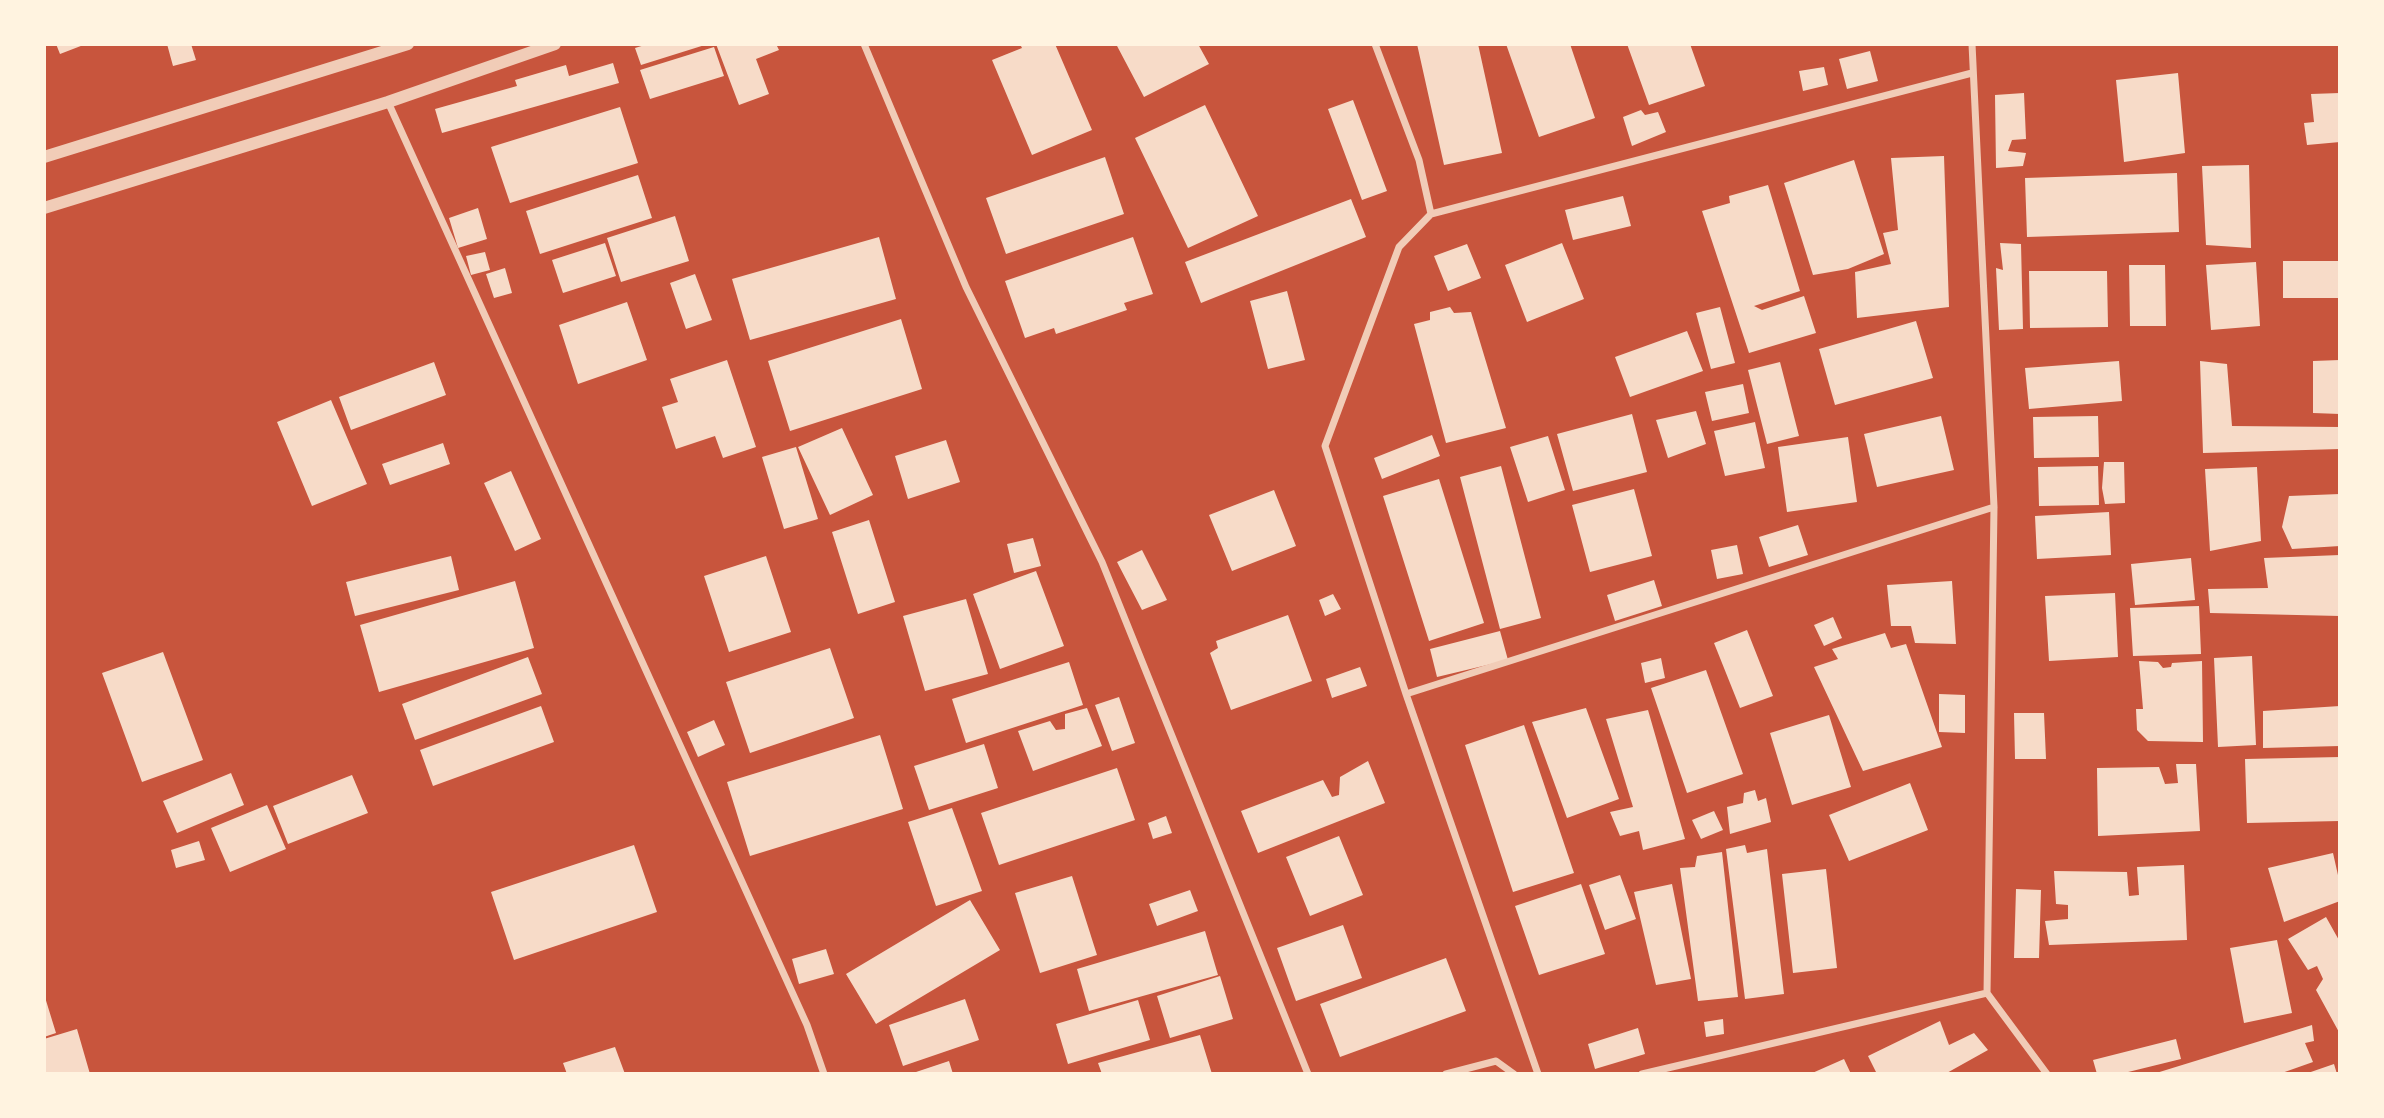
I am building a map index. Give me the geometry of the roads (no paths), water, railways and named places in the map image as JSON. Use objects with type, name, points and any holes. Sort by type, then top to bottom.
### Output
[{"type":"street","points":[[44,158],[408,44]]},
{"type":"street","points":[[44,208],[388,103],[555,44]]},
{"type":"street","points":[[864,44],[966,287],[1102,562],[1308,1074]]},
{"type":"street","points":[[1375,44],[1419,160],[1431,214]]},
{"type":"street","points":[[1972,44],[1994,507],[1987,993],[2047,1074]]},
{"type":"street","points":[[1538,1074],[1406,694],[1325,446],[1399,247],[1431,214],[1972,73]]},
{"type":"street","points":[[388,103],[802,1013],[824,1074]]},
{"type":"street","points":[[1406,694],[1994,507]]},
{"type":"street","points":[[1642,1074],[1987,993]]},
{"type":"street","points":[[1446,1074],[1496,1061],[1514,1074]]}]
